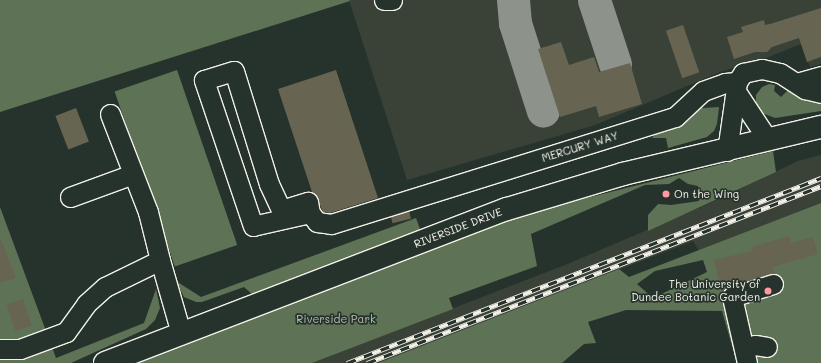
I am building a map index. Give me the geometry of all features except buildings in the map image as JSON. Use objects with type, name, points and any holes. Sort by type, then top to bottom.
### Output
[{"type":"main road","name":"RIVERSIDE DRIVE","points":[[105,363],[508,209],[623,174],[727,151],[821,127]]},
{"type":"street","points":[[384,0],[392,0]]},
{"type":"street","points":[[727,151],[737,88],[743,73],[762,68],[780,73],[797,83],[821,93]]},
{"type":"street","name":"MERCURY WAY","points":[[310,213],[253,226],[204,80],[234,71],[269,184],[281,210],[308,202],[310,213],[317,222],[331,224],[675,117],[703,91],[725,83],[737,88]]},
{"type":"street","points":[[797,83],[821,76]]},
{"type":"street","points":[[737,88],[768,140]]},
{"type":"street","points":[[110,114],[148,212],[181,333]]},
{"type":"street","points":[[70,197],[133,174]]},
{"type":"street","points":[[0,349],[20,349],[66,332],[86,304],[105,287],[160,260]]},
{"type":"street","points":[[746,356],[732,297],[773,284]]},
{"type":"street","points":[[746,356],[755,345],[767,348]]},
{"type":"shaded area","points":[[349,0],[821,0],[821,64],[810,67],[801,44],[766,58],[720,72],[595,125],[407,180]]},
{"type":"shaded area","points":[[821,155],[821,203],[699,251],[693,241],[378,363],[312,363],[570,263],[708,204],[798,161]]},
{"type":"green space","points":[[0,0],[349,0],[350,1],[0,112]]},
{"type":"green space","points":[[177,70],[237,245],[175,266],[115,91]]},
{"type":"green space","points":[[769,84],[775,85],[774,91],[781,97],[791,87],[821,100],[821,111],[775,118],[762,113],[756,105],[756,95],[762,87]]},
{"type":"green space","points":[[697,105],[703,108],[719,107],[717,124],[714,131],[707,137],[668,148],[666,138],[652,138],[660,127],[685,123],[692,117]]},
{"type":"green space","points":[[773,151],[776,172],[648,231],[648,215],[658,204],[671,205],[699,201],[698,186],[688,184],[679,178],[669,184],[645,185],[531,234],[537,266],[449,298],[453,309],[312,363],[137,363],[523,214]]},
{"type":"green space","points":[[821,203],[821,363],[737,363],[722,311],[626,310],[588,322],[596,343],[584,344],[562,363],[378,363],[619,269],[629,277]],"holes":[[[703,260],[707,272],[653,298],[637,284],[655,271]]]},
{"type":"green space","points":[[0,207],[56,358],[144,323],[156,289],[160,308],[155,320],[146,329],[71,363],[0,363]]},
{"type":"green space","name":"Riverside Park","points":[[416,218],[420,229],[428,230],[253,295],[244,287],[202,302],[196,302],[184,297],[176,281],[201,297]]},
{"type":"taxiway","points":[[513,0],[515,23],[543,111]]},
{"type":"taxiway","points":[[594,0],[615,64]]},
{"type":"railway","points":[[347,363],[821,178]]},
{"type":"railway","points":[[367,363],[821,186]]},
{"type":"place","name":"On the Wing","points":[[666,194]]},
{"type":"place","name":"The University of Dundee Botanic Garden","points":[[768,291]]}]
